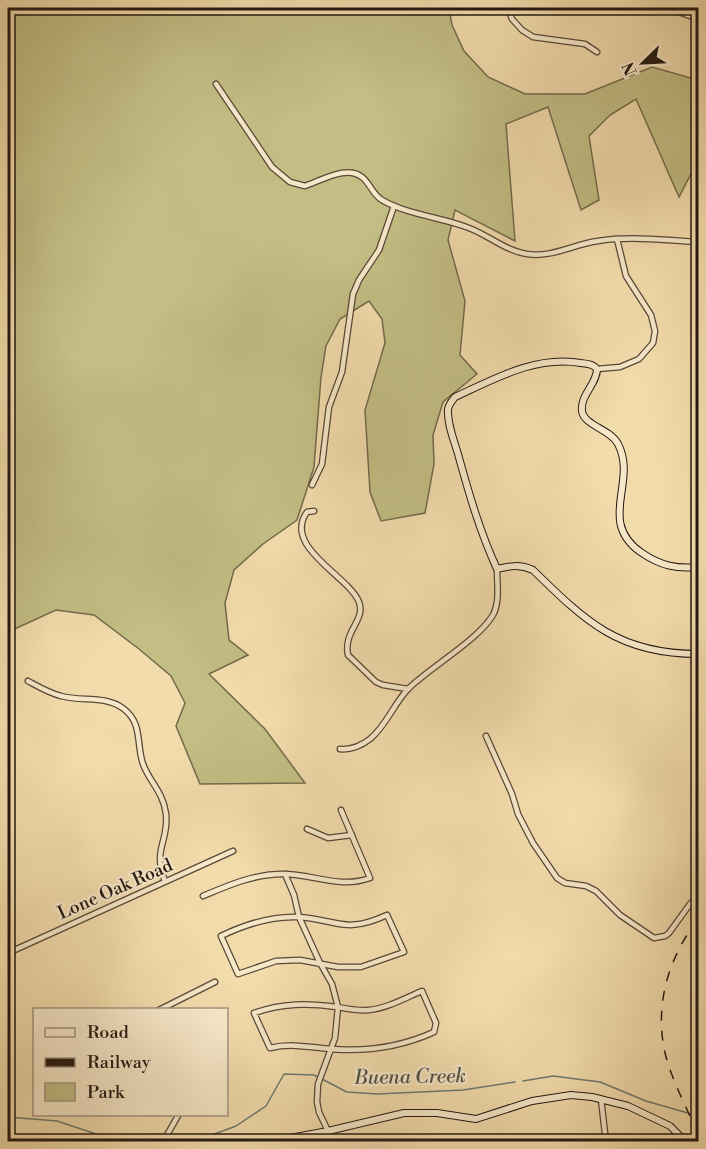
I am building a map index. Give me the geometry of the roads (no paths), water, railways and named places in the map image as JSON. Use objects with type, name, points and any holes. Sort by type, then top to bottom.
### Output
[{"type":"street","points":[[508,8],[512,20],[533,37],[585,44],[597,52]]},
{"type":"street","points":[[668,8],[699,19]]},
{"type":"street","points":[[216,84],[272,167],[290,182],[305,186],[342,173],[356,173],[366,179],[381,200],[394,206],[470,228],[506,247],[529,255],[548,254],[597,241],[617,239],[699,242]]},
{"type":"street","points":[[312,485],[322,464],[329,406],[342,372],[353,294],[359,280],[379,250],[394,206]]},
{"type":"street","points":[[597,369],[620,367],[639,359],[653,343],[655,331],[651,315],[626,276],[617,239]]},
{"type":"street","points":[[340,749],[355,747],[368,741],[387,721],[408,689],[484,628],[494,613],[497,597],[497,569],[485,544],[450,425],[448,407],[455,397],[517,369],[552,362],[594,365],[597,375],[583,402],[582,411],[588,421],[615,438],[621,451],[623,480],[619,516],[625,536],[632,546],[667,566],[699,567]]},
{"type":"street","points":[[314,512],[307,512],[303,519],[304,535],[309,546],[316,557],[353,592],[360,605],[361,614],[348,639],[348,655],[376,682],[408,689]]},
{"type":"street","points":[[497,569],[515,565],[525,566],[592,624],[621,639],[650,650],[675,654],[699,654]]},
{"type":"street","points":[[28,681],[61,696],[113,703],[133,718],[139,733],[143,764],[163,799],[166,815],[165,830],[159,858],[160,869],[165,881]]},
{"type":"street","points":[[486,736],[512,794],[518,814],[533,843],[557,878],[565,883],[586,886],[596,891],[620,915],[654,938],[669,933],[690,904],[699,897]]},
{"type":"street","points":[[203,897],[237,882],[261,875],[285,874],[345,883],[370,878],[341,810]]},
{"type":"street","points":[[307,830],[328,838],[352,835]]},
{"type":"street","name":"Lone Oak Road","points":[[8,953],[233,851]]},
{"type":"street","points":[[285,874],[294,895],[299,917],[332,984],[338,1007],[336,1038],[319,1081],[317,1102],[328,1131]]},
{"type":"street","points":[[387,915],[404,952],[361,967],[338,967],[320,963],[300,960],[276,961],[238,974],[221,936],[241,926],[280,917],[299,917],[345,926],[369,923],[387,915]]},
{"type":"street","points":[[163,1008],[215,982]]},
{"type":"street","points":[[422,991],[436,1026],[434,1032],[412,1042],[394,1046],[332,1049],[290,1045],[270,1048],[254,1012],[282,1004],[370,1010],[387,1006],[422,991]]},
{"type":"street","points":[[268,1142],[286,1141],[404,1113],[437,1113],[476,1119],[518,1105],[571,1095],[628,1106],[666,1123],[686,1142]]},
{"type":"street","points":[[601,1099],[606,1142]]},
{"type":"street","points":[[165,1142],[166,1134],[178,1116]]},
{"type":"waterway","name":"Buena Creek","points":[[193,1142],[236,1126],[266,1106],[284,1074],[314,1075],[347,1092],[377,1094],[463,1090],[515,1082]]},
{"type":"waterway","name":"Buena Creek","points":[[523,1081],[553,1076],[600,1082],[646,1101],[698,1116]]},
{"type":"waterway","name":"Buena Creek","points":[[8,1117],[57,1121],[120,1142]]},
{"type":"railway","points":[[698,919],[672,965],[666,982],[661,1017],[668,1063],[698,1134]]}]
